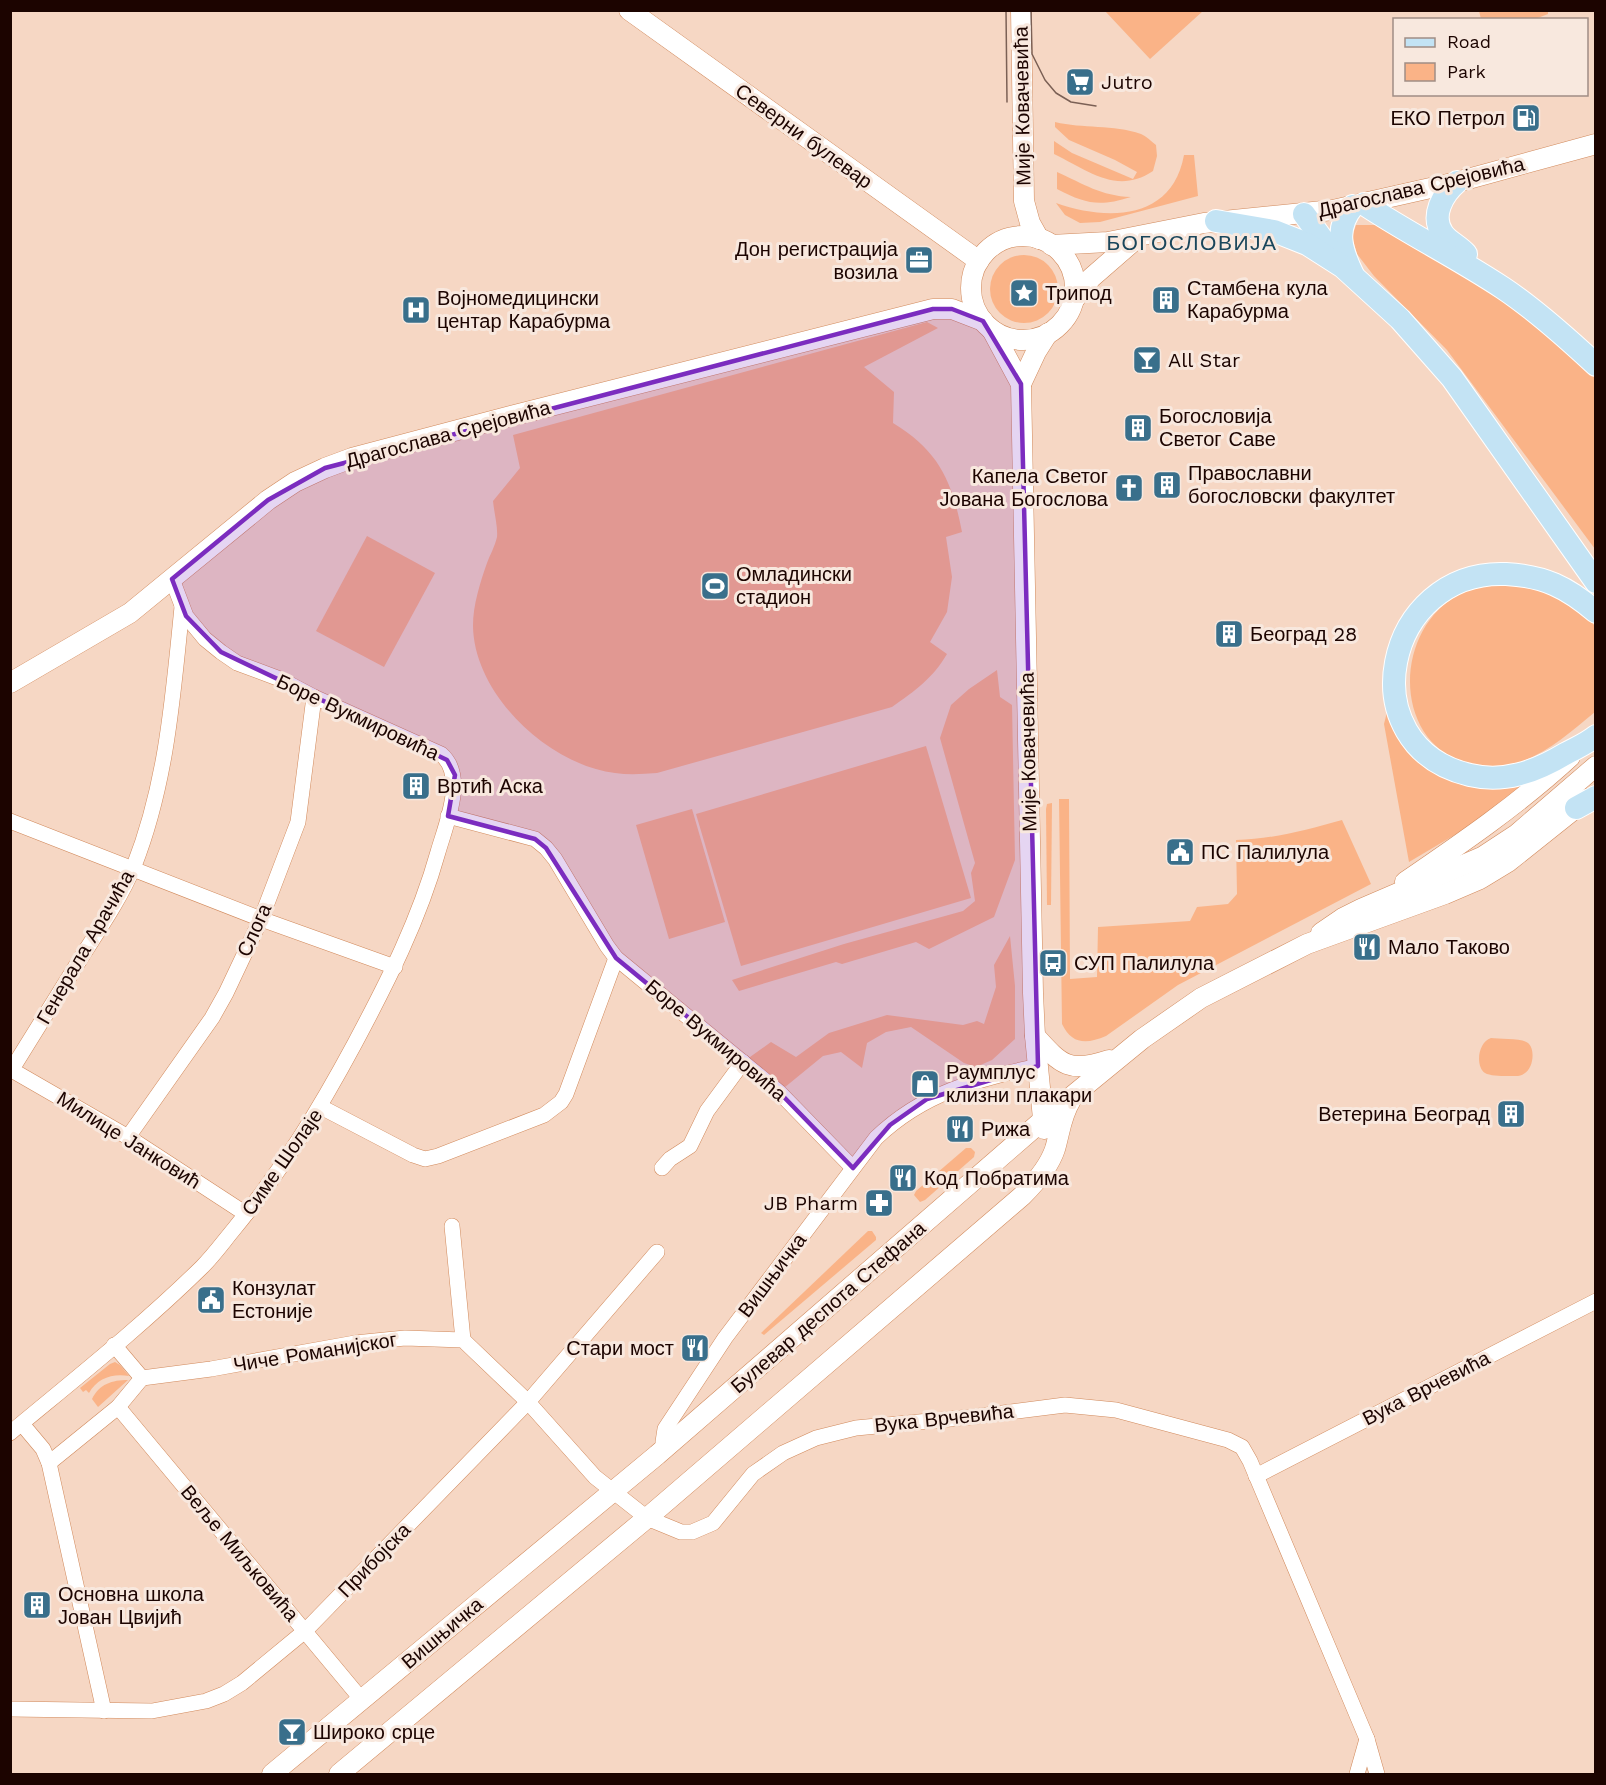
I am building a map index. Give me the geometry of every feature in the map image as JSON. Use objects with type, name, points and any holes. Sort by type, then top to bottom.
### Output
[{"type":"main road","name":"Северни булевар","points":[[629,10],[979,261]]},
{"type":"main road","name":"Мије Ковачевића","points":[[1021,10],[1024,201],[1030,223],[1045,242],[1063,255],[1071,269],[1074,285],[1073,301],[1064,320],[1048,333],[1021,384]]},
{"type":"main road","name":"Драгослава Срејовића","points":[[1045,242],[1108,242],[1216,221],[1304,214],[1358,205],[1457,182],[1596,144]]},
{"type":"main road","points":[[1457,182],[1443,198],[1438,213],[1440,225],[1444,236],[1471,259],[1480,274]]},
{"type":"main road","name":"Мије Ковачевића","points":[[979,261],[994,245],[1004,240],[1014,226],[1024,201]]},
{"type":"main road","points":[[1349,273],[1341,248],[1340,236],[1346,215],[1358,205],[1480,274],[1530,307],[1596,365]]},
{"type":"main road","points":[[1304,214],[1349,273]]},
{"type":"main road","points":[[1216,221],[1284,234],[1321,252],[1349,273],[1400,319],[1452,378],[1590,574]]},
{"type":"main road","points":[[1004,240],[1025,237],[1045,242]]},
{"type":"main road","name":"Драгослава Срејовића","points":[[1073,301],[1091,278],[1138,237]]},
{"type":"main road","points":[[979,261],[972,281],[973,302],[988,326],[1005,337],[1019,340],[1034,339],[1048,333]]},
{"type":"main road","name":"Драгослава Срејовића","points":[[10,683],[124,617],[268,500],[296,482],[325,468],[352,458],[500,419],[942,308],[959,296],[972,281]]},
{"type":"main road","name":"Драгослава Срејовића","points":[[942,308],[962,311],[988,326]]},
{"type":"main road","name":"Мије Ковачевића","points":[[988,326],[1010,361],[1021,384],[1035,1036],[1043,1120]]},
{"type":"main road","points":[[1590,741],[1553,762],[1520,775],[1493,777],[1461,773],[1438,764],[1415,742],[1397,710],[1394,674],[1396,655],[1404,634],[1419,611],[1440,592],[1471,577],[1488,574],[1540,578],[1565,589],[1596,612]]},
{"type":"main road","points":[[1380,900],[1508,810],[1590,741]]},
{"type":"main road","name":"Булевар деспота Стефана","points":[[612,1492],[1117,1058],[1307,944],[1343,918],[1482,857],[1517,834],[1596,766]]},
{"type":"main road","name":"Булевар деспота Стефана","points":[[1307,944],[1412,907],[1480,879],[1508,862],[1596,791]]},
{"type":"main road","points":[[1576,808],[1596,797]]},
{"type":"main road","points":[[1035,1036],[1054,1058],[1067,1065],[1085,1067],[1117,1058]]},
{"type":"main road","name":"Булевар деспота Стефана","points":[[648,1518],[1032,1186],[1054,1152],[1064,1112],[1076,1092]]},
{"type":"main road","points":[[1042,1171],[1045,1150],[1043,1120]]},
{"type":"main road","name":"Вишњичка","points":[[272,1774],[612,1492]]},
{"type":"main road","points":[[339,1774],[648,1518]]},
{"type":"street","name":"Боре Вукмировића","points":[[172,579],[182,607],[195,628],[205,639],[237,663],[280,679],[314,697],[441,754],[447,759],[455,775],[448,816],[535,839],[546,848],[616,958],[791,1103],[853,1168]]},
{"type":"street","name":"Генерала Арачића","points":[[11,1069],[108,916],[133,867],[149,823],[169,733],[182,607]]},
{"type":"street","name":"Слога","points":[[128,1137],[212,1018],[261,919],[298,822],[314,697]]},
{"type":"street","name":"Симе Шолаје","points":[[16,1429],[203,1266],[288,1160],[321,1107],[395,967],[420,910],[448,816]]},
{"type":"street","points":[[10,821],[133,867],[261,919],[395,967]]},
{"type":"street","points":[[321,1107],[425,1159],[544,1115],[561,1102],[566,1094],[616,958]]},
{"type":"street","points":[[662,1168],[670,1159],[690,1146],[706,1111],[743,1062]]},
{"type":"street","points":[[853,1168],[876,1138],[890,1125],[927,1100],[1004,1073],[1038,1066]]},
{"type":"street","name":"Милице Јанковић","points":[[11,1069],[128,1137],[246,1214]]},
{"type":"street","name":"Вишњичка","points":[[666,1447],[663,1442],[665,1429],[725,1338],[853,1168]]},
{"type":"street","points":[[452,1227],[463,1341],[528,1402],[595,1477],[612,1492]]},
{"type":"street","name":"Прибојска","points":[[10,1709],[152,1711],[206,1701],[224,1694],[261,1668],[305,1631],[528,1402],[657,1252]]},
{"type":"street","name":"Вука Врчевића","points":[[1256,1476],[1596,1301]]},
{"type":"street","name":"Чиче Романијског","points":[[142,1378],[211,1369],[356,1343],[405,1338],[463,1341]]},
{"type":"street","points":[[49,1463],[118,1407],[142,1378],[114,1345]]},
{"type":"street","name":"Вука Врчевића","points":[[612,1492],[648,1518],[681,1532],[692,1532],[702,1529],[721,1515],[753,1474],[783,1453],[816,1438],[856,1428],[1065,1405],[1116,1410],[1228,1440],[1236,1443],[1247,1454],[1367,1739],[1377,1774]]},
{"type":"street","name":"Веље Миљковића","points":[[118,1407],[362,1700]]},
{"type":"street","points":[[16,1429],[43,1449],[49,1463],[104,1711]]},
{"type":"street","points":[[1357,1774],[1367,1739]]},
{"type":"highlighted area","points":[[933,309],[952,309],[983,321],[1021,384],[1038,1066],[927,1099],[890,1125],[853,1168],[779,1092],[616,958],[546,848],[535,839],[448,816],[455,775],[447,760],[221,652],[186,616],[172,579],[268,500],[325,468]]},
{"type":"green space","points":[[1479,10],[1548,11],[1548,14],[1538,18],[1481,18]]},
{"type":"green space","points":[[1105,11],[1203,11],[1150,59]]},
{"type":"green space","points":[[1055,122],[1120,129],[1143,135],[1156,145],[1157,156],[1153,171],[1140,178],[1127,181],[1115,181],[1079,167],[1054,154],[1054,141],[1072,153],[1133,179],[1137,172],[1069,140],[1055,127]]},
{"type":"green space","points":[[1184,155],[1194,155],[1198,196],[1100,222],[1080,223],[1065,215],[1056,203],[1076,209],[1116,213],[1152,204],[1166,193],[1177,177]]},
{"type":"green space","points":[[1057,172],[1102,192],[1131,197],[1101,203],[1076,198],[1057,189]]},
{"type":"green space","points":[[1356,225],[1379,225],[1477,279],[1595,368],[1595,549],[1447,350],[1374,276],[1357,254],[1352,237]]},
{"type":"green space","points":[[1017,255],[1031,255],[1043,260],[1053,270],[1058,289],[1053,308],[1043,318],[1031,323],[1017,323],[1005,318],[995,308],[990,296],[990,282],[995,270],[1005,260]]},
{"type":"green space","name":"Омладински стадион","points":[[927,322],[938,328],[864,367],[894,392],[893,423],[922,445],[941,469],[953,497],[962,532],[946,537],[952,577],[947,612],[930,642],[947,654],[930,677],[892,707],[657,773],[620,774],[590,767],[565,756],[541,741],[520,722],[501,701],[486,677],[477,652],[473,626],[479,586],[497,537],[493,501],[520,468],[513,435]]},
{"type":"green space","points":[[367,536],[435,573],[384,667],[316,631]]},
{"type":"green space","points":[[1522,580],[1570,605],[1595,626],[1595,712],[1550,747],[1525,761],[1497,768],[1465,763],[1441,750],[1424,731],[1413,708],[1410,682],[1413,656],[1423,631],[1438,610],[1460,594],[1482,586]]},
{"type":"green space","points":[[997,670],[1000,697],[1012,705],[1015,860],[994,917],[929,949],[916,942],[842,964],[836,962],[739,991],[732,980],[844,944],[963,911],[975,901],[971,873],[975,863],[940,738],[951,705],[969,689]]},
{"type":"green space","points":[[1388,708],[1411,747],[1509,787],[1521,786],[1468,827],[1409,862],[1384,724]]},
{"type":"green space","points":[[926,746],[971,898],[741,966],[696,814]]},
{"type":"green space","points":[[1059,799],[1069,799],[1070,979],[1097,977],[1098,927],[1190,921],[1197,907],[1228,904],[1237,894],[1236,840],[1276,836],[1342,820],[1371,884],[1178,985],[1106,1036],[1081,1041],[1070,1036],[1062,1024]]},
{"type":"green space","points":[[1052,803],[1051,905],[1047,905],[1046,809],[1047,804]]},
{"type":"green space","points":[[692,809],[725,922],[669,939],[636,825]]},
{"type":"green space","points":[[1010,936],[1015,986],[1015,1039],[992,1060],[976,1067],[964,1063],[911,1027],[886,1032],[867,1043],[862,1068],[841,1052],[823,1056],[779,1092],[743,1062],[771,1042],[796,1057],[829,1033],[887,1015],[963,1025],[977,1021],[984,1024],[996,987],[994,965]]},
{"type":"green space","points":[[1491,1038],[1516,1039],[1528,1043],[1533,1056],[1527,1071],[1518,1076],[1496,1076],[1485,1073],[1480,1065],[1479,1054],[1483,1044]]},
{"type":"green space","points":[[966,1148],[971,1148],[975,1152],[974,1157],[920,1202],[914,1195],[916,1191]]},
{"type":"green space","points":[[868,1231],[872,1231],[876,1240],[764,1335],[761,1333]]},
{"type":"green space","points":[[115,1362],[129,1376],[117,1375],[106,1378],[96,1384],[89,1393],[86,1390],[83,1392],[80,1388]]},
{"type":"green space","points":[[128,1380],[98,1407],[92,1399],[102,1386]]},
{"type":"tram line","points":[[1006,10],[1007,102]]},
{"type":"tram line","points":[[1031,10],[1032,54],[1045,80],[1056,93],[1071,102],[1096,106]]},
{"type":"place","name":"Jutro","points":[[1080,82]]},
{"type":"place","name":"ЕКО Петрол","points":[[1526,118]]},
{"type":"place","name":"Дон регистрација возила","points":[[919,260]]},
{"type":"place","name":"Трипод","points":[[1024,293]]},
{"type":"place","name":"Стамбена кула Карабурма","points":[[1166,300]]},
{"type":"place","name":"Војномедицински центар Карабурма","points":[[416,310]]},
{"type":"place","name":"All Star","points":[[1147,360]]},
{"type":"place","name":"Богословија Светог Саве","points":[[1138,428]]},
{"type":"place","name":"Православни богословски факултет","points":[[1167,485]]},
{"type":"place","name":"Капела Светог Јована Богослова","points":[[1129,488]]},
{"type":"place","name":"Омладински стадион","points":[[715,586]]},
{"type":"place","name":"Београд 28","points":[[1229,634]]},
{"type":"place","name":"Вртић Аска","points":[[416,786]]},
{"type":"place","name":"ПС Палилула","points":[[1180,852]]},
{"type":"place","name":"Мало Таково","points":[[1367,947]]},
{"type":"place","name":"СУП Палилула","points":[[1053,963]]},
{"type":"place","name":"Раумплус клизни плакари","points":[[925,1084]]},
{"type":"place","name":"Ветерина Београд","points":[[1511,1114]]},
{"type":"place","name":"Рижа","points":[[960,1129]]},
{"type":"place","name":"Код Побратима","points":[[903,1178]]},
{"type":"place","name":"JB Pharm","points":[[879,1203]]},
{"type":"place","name":"Конзулат Естоније","points":[[211,1300]]},
{"type":"place","name":"Стари мост","points":[[695,1348]]},
{"type":"place","name":"Основна школа Јован Цвијић","points":[[37,1605]]},
{"type":"place","name":"Широко срце","points":[[292,1732]]},
{"type":"district","name":"БОГОСЛОВИЈА","points":[[1192,242]]}]
